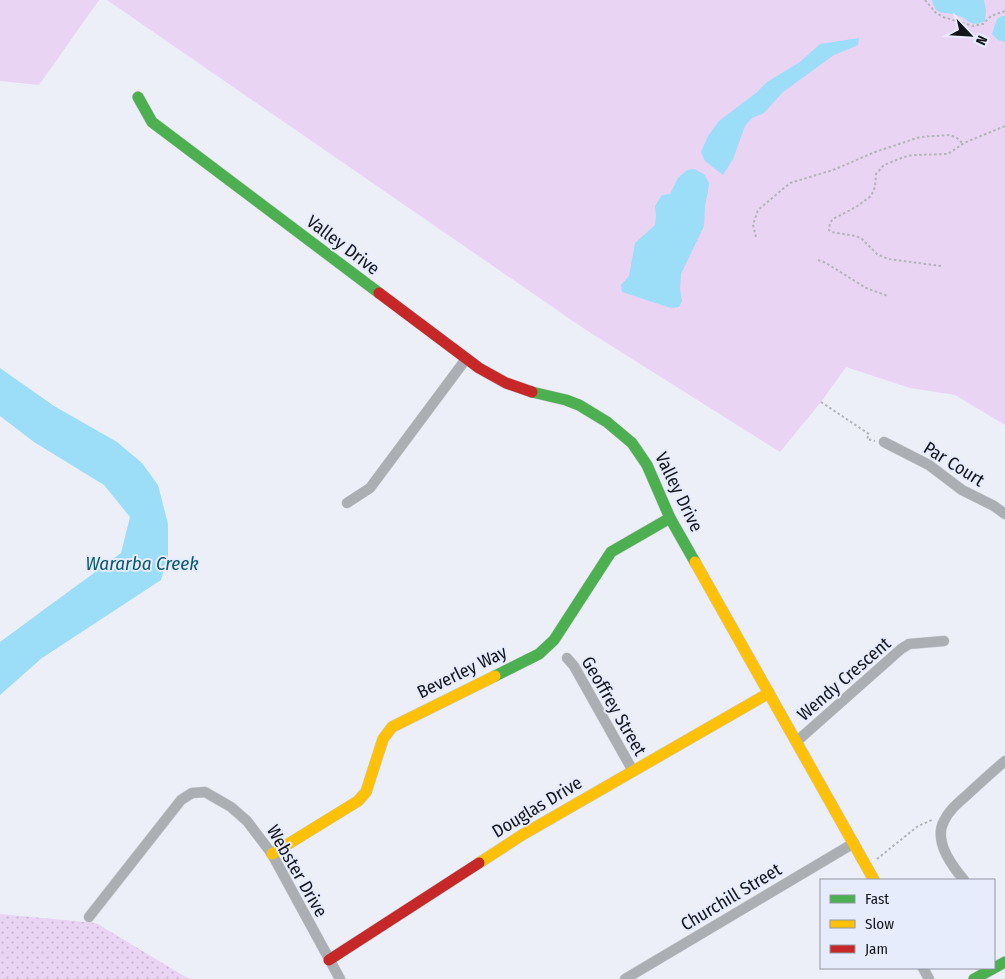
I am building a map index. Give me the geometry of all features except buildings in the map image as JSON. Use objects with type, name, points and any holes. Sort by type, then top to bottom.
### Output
[{"type":"street","name":"Valley Drive","points":[[138,97],[152,122],[466,359],[493,378],[520,389],[574,403],[592,413],[624,436],[636,448],[646,463],[670,518],[873,879]]},
{"type":"street","points":[[347,503],[370,488],[466,359]]},
{"type":"street","name":"Par Court","points":[[884,442],[929,465],[962,490],[994,506],[1005,514]]},
{"type":"street","name":"Beverley Way","points":[[272,854],[358,801],[366,792],[383,739],[392,727],[539,654],[554,640],[611,552],[670,518]]},
{"type":"street","name":"Wendy Crescent","points":[[796,742],[901,649],[909,644],[944,641]]},
{"type":"street","name":"Geoffrey Street","points":[[567,658],[574,666],[633,771]]},
{"type":"street","name":"Douglas Drive","points":[[329,960],[522,835],[769,693]]},
{"type":"street","points":[[963,879],[953,867],[944,848],[941,835],[942,822],[951,810],[1005,761]]},
{"type":"street","name":"Webster Drive","points":[[89,917],[182,800],[192,793],[205,792],[231,807],[247,820],[272,854],[340,979]]},
{"type":"street","name":"Churchill Street","points":[[624,979],[854,843]]},
{"type":"street","points":[[974,979],[992,969]]},
{"type":"path","points":[[925,0],[936,13],[943,17],[973,26],[983,24],[991,16],[1005,10]]},
{"type":"path","points":[[941,266],[888,259],[877,254],[862,238],[835,233],[829,230],[828,227],[833,219],[856,207],[871,196],[875,187],[876,174],[884,165],[913,155],[948,154],[963,144],[1005,126]]},
{"type":"path","points":[[756,237],[753,225],[758,210],[790,183],[833,170],[875,152],[920,138],[950,135],[957,138],[963,144]]},
{"type":"path","points":[[818,260],[866,288],[888,296]]},
{"type":"path","points":[[821,402],[869,434],[868,439],[884,442]]},
{"type":"path","points":[[874,862],[918,826],[932,820]]},
{"type":"shaded area","points":[[0,0],[99,0],[39,85],[0,81]]},
{"type":"shaded area","points":[[107,0],[1005,0],[1005,425],[955,395],[910,388],[846,367],[821,402],[780,452],[583,328]]},
{"type":"shaded area","points":[[0,914],[96,923],[189,979],[0,979]]},
{"type":"water","points":[[932,0],[984,0],[985,21],[976,24],[960,16],[938,11]]},
{"type":"water","points":[[1005,16],[1005,42],[998,40],[992,34],[997,19]]},
{"type":"water","points":[[859,38],[858,45],[834,55],[783,92],[764,113],[752,118],[745,126],[733,159],[723,175],[705,161],[701,152],[708,136],[719,121],[756,93],[767,82],[800,62],[820,44]]},
{"type":"water","points":[[694,169],[704,174],[709,183],[704,226],[681,274],[680,289],[682,301],[679,307],[671,308],[622,292],[621,285],[629,276],[635,243],[655,225],[655,206],[662,195],[670,194],[678,178],[687,170]]},
{"type":"water","name":"Wararba Creek","points":[[0,368],[54,406],[117,442],[142,463],[158,485],[168,524],[168,556],[161,580],[42,658],[0,695],[0,642],[121,553],[130,517],[104,485],[34,442],[0,416]]},
{"type":"traffic: fast","points":[[138,97],[152,122],[379,293]]},
{"type":"traffic: fast","points":[[532,392],[579,405],[607,422],[632,443],[647,465],[670,518],[695,562]]},
{"type":"traffic: fast","points":[[495,676],[539,654],[554,640],[611,552],[670,518]]},
{"type":"traffic: fast","points":[[995,967],[1005,962]]},
{"type":"traffic: fast","points":[[974,979],[992,969]]},
{"type":"traffic: slow","points":[[695,562],[873,879]]},
{"type":"traffic: slow","points":[[272,854],[358,801],[366,792],[383,739],[392,727],[495,676]]},
{"type":"traffic: slow","points":[[479,863],[522,835],[769,693]]},
{"type":"traffic: jam","points":[[379,293],[479,368],[506,383],[532,392]]},
{"type":"traffic: jam","points":[[329,960],[479,863]]}]
